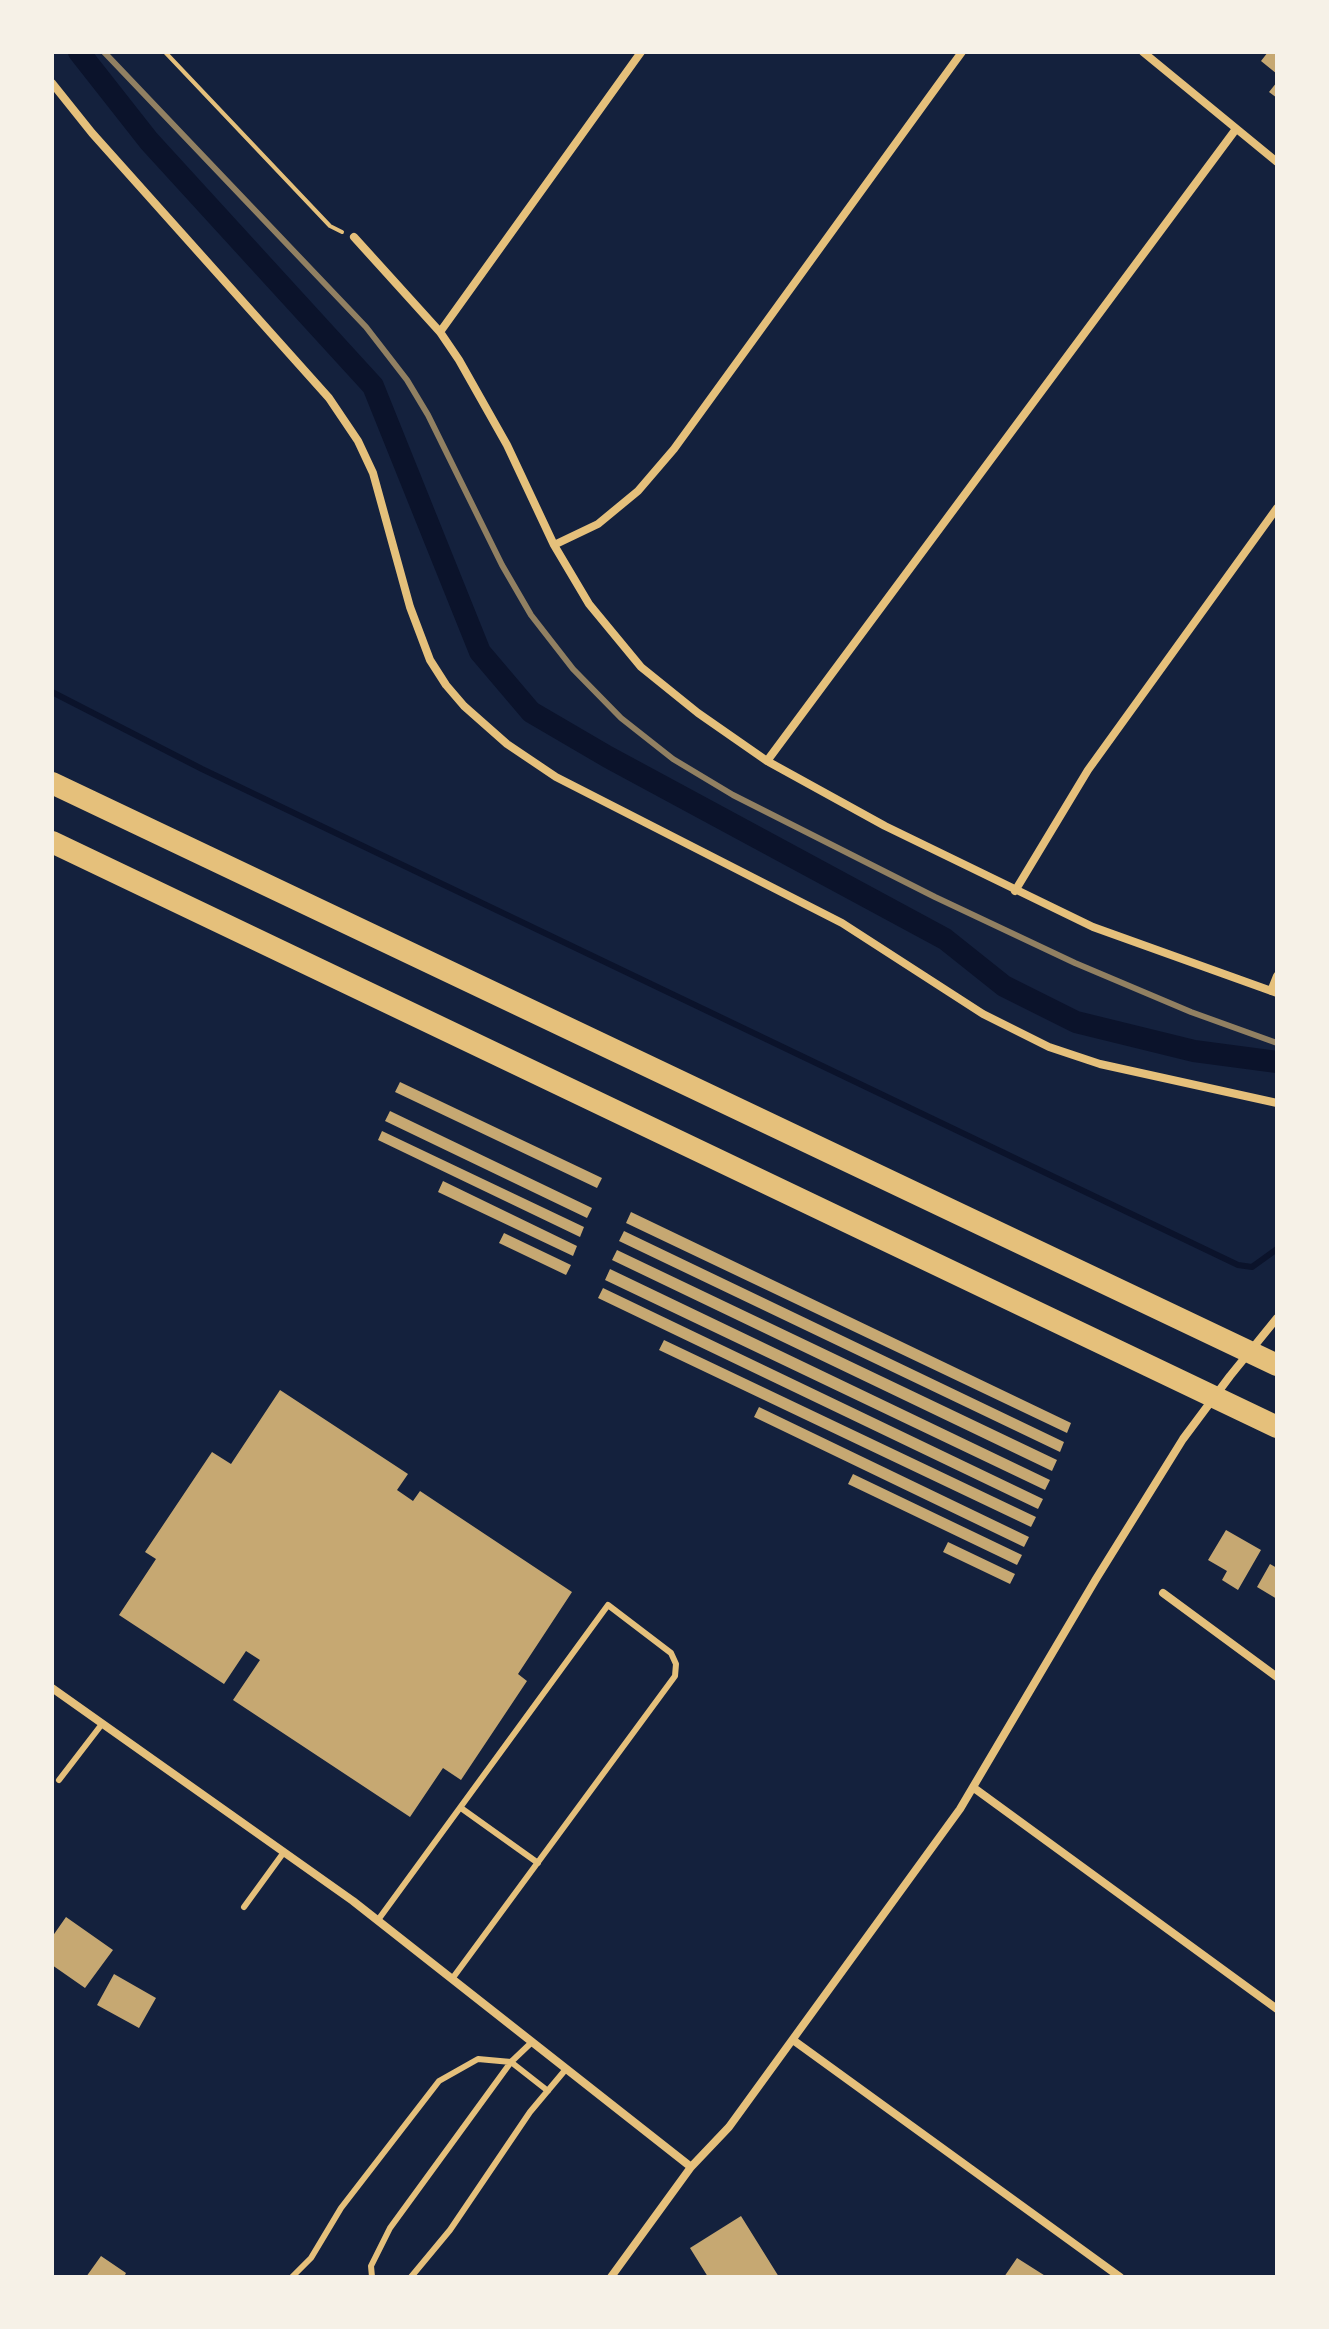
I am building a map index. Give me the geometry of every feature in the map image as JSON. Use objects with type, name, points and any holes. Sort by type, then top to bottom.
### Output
[{"type":"highway","points":[[52,783],[1277,1365]]},
{"type":"highway","points":[[52,842],[1277,1427]]},
{"type":"street","points":[[440,332],[641,52]]},
{"type":"street","points":[[554,545],[598,524],[638,491],[674,449],[962,52]]},
{"type":"street","points":[[1143,52],[1277,162]]},
{"type":"street","points":[[52,83],[102,144],[329,398],[358,441],[373,473],[410,607],[430,660],[464,706],[507,744],[556,777],[842,923],[983,1014],[1049,1047],[1100,1064],[1277,1103]]},
{"type":"street","points":[[767,761],[1236,129]]},
{"type":"street","points":[[354,237],[440,332],[459,360],[507,445],[554,545],[589,604],[641,667],[698,713],[767,761],[885,826],[1093,927],[1274,992],[1277,976]]},
{"type":"street","points":[[1015,891],[1088,770],[1277,508]]},
{"type":"street","points":[[611,2277],[691,2167],[729,2127],[974,1788],[1096,1579],[1183,1439],[1277,1318]]},
{"type":"street","points":[[1163,1593],[1277,1677]]},
{"type":"street","points":[[52,1688],[378,1920],[691,2167]]},
{"type":"street","points":[[974,1788],[1277,2009]]},
{"type":"street","points":[[793,2040],[1120,2277]]},
{"type":"lane","points":[[378,1920],[608,1605],[671,1653],[676,1664],[675,1676],[452,1979]]},
{"type":"lane","points":[[59,1780],[102,1724]]},
{"type":"lane","points":[[461,1808],[538,1863]]},
{"type":"lane","points":[[244,1907],[284,1852]]},
{"type":"lane","points":[[372,2277],[371,2266],[390,2228],[511,2062],[532,2042]]},
{"type":"lane","points":[[292,2277],[311,2258],[341,2208],[439,2081],[478,2059],[511,2062],[548,2091]]},
{"type":"lane","points":[[411,2277],[450,2230],[530,2112],[566,2069]]},
{"type":"path","points":[[165,52],[330,226],[354,237]]},
{"type":"building","points":[[1268,52],[1277,52],[1277,74],[1261,61]]},
{"type":"building","points":[[1277,82],[1277,98],[1269,92]]},
{"type":"building","points":[[400,1082],[602,1178],[597,1188],[395,1092]]},
{"type":"building","points":[[390,1111],[592,1208],[587,1218],[385,1121]]},
{"type":"building","points":[[382,1131],[584,1227],[580,1237],[378,1140]]},
{"type":"building","points":[[443,1181],[577,1246],[573,1256],[438,1192]]},
{"type":"building","points":[[631,1212],[1071,1423],[1067,1433],[626,1223]]},
{"type":"building","points":[[624,1231],[1064,1442],[1060,1452],[619,1241]]},
{"type":"building","points":[[504,1233],[571,1265],[566,1275],[499,1243]]},
{"type":"building","points":[[617,1250],[1057,1460],[1052,1471],[612,1260]]},
{"type":"building","points":[[610,1269],[1050,1480],[1045,1490],[605,1280]]},
{"type":"building","points":[[603,1288],[1043,1499],[1038,1509],[598,1298]]},
{"type":"building","points":[[664,1340],[1036,1517],[1031,1527],[659,1350]]},
{"type":"building","points":[[280,1390],[408,1474],[397,1490],[413,1501],[420,1491],[572,1592],[518,1674],[527,1681],[461,1780],[443,1768],[410,1817],[233,1700],[260,1660],[246,1651],[224,1684],[119,1615],[156,1559],[145,1552],[212,1452],[231,1464]]},
{"type":"building","points":[[759,1407],[1029,1537],[1024,1547],[754,1417]]},
{"type":"building","points":[[853,1474],[1022,1555],[1017,1565],[848,1484]]},
{"type":"building","points":[[1226,1530],[1261,1550],[1238,1590],[1222,1580],[1227,1571],[1208,1560]]},
{"type":"building","points":[[948,1542],[1015,1574],[1010,1584],[943,1552]]},
{"type":"building","points":[[1270,1564],[1277,1568],[1277,1599],[1257,1587]]},
{"type":"building","points":[[66,1917],[113,1950],[85,1988],[52,1965],[52,1937]]},
{"type":"building","points":[[114,1974],[156,1998],[139,2028],[97,2005]]},
{"type":"building","points":[[741,2216],[779,2277],[708,2277],[690,2248]]},
{"type":"building","points":[[101,2256],[126,2273],[124,2277],[86,2277]]},
{"type":"building","points":[[1017,2258],[1047,2277],[1004,2277]]},
{"type":"waterway","points":[[79,52],[149,141],[373,386],[480,652],[531,712],[608,757],[945,939],[1004,986],[1076,1022],[1194,1051],[1277,1062]]},
{"type":"waterway","points":[[52,692],[202,769],[1238,1265],[1252,1267],[1277,1249]]},
{"type":"railway","points":[[104,52],[366,327],[407,380],[428,415],[502,565],[531,615],[573,669],[621,718],[673,759],[733,795],[935,897],[1075,963],[1191,1012],[1277,1043]]}]
